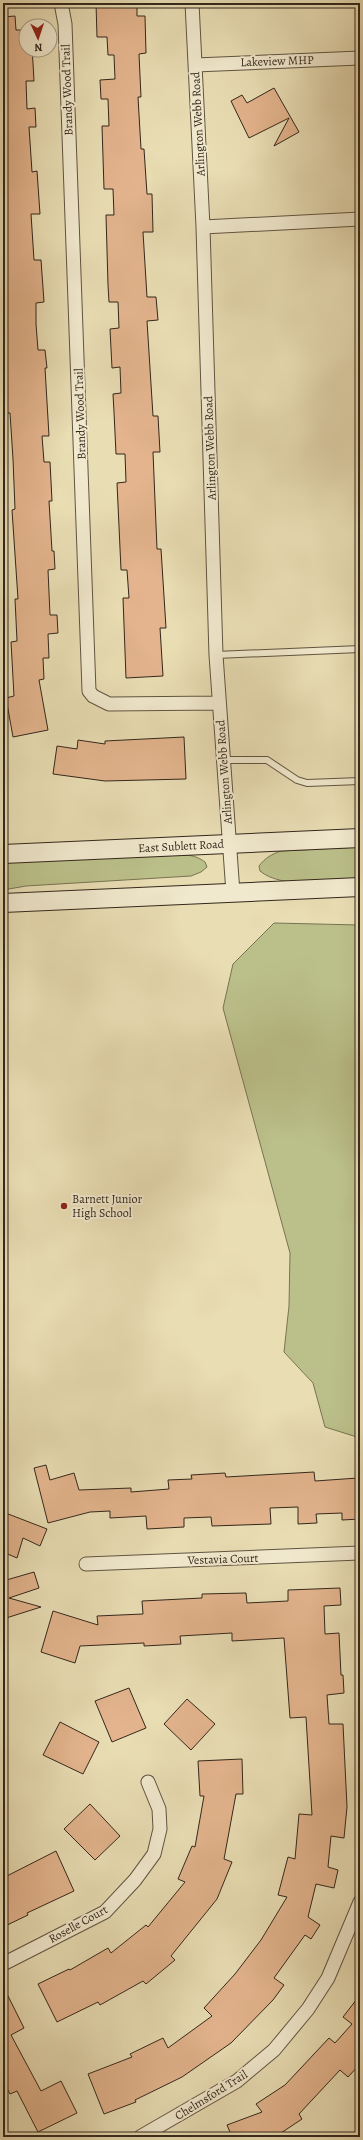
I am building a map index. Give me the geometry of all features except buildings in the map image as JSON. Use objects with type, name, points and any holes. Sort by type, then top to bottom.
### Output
[{"type":"main road","name":"East Sublett Road","points":[[3,854],[360,838]]},
{"type":"main road","points":[[3,903],[360,887]]},
{"type":"street","name":"Brandy Wood Trail","points":[[61,3],[65,24],[89,691],[93,696],[109,704],[219,703]]},
{"type":"street","name":"Arlington Webb Road","points":[[192,3],[203,227],[216,655],[233,893]]},
{"type":"street","name":"Lakeview MHP","points":[[195,65],[360,58]]},
{"type":"street","points":[[203,227],[360,219]]},
{"type":"street","name":"Vestavia Court","points":[[86,1564],[360,1553]]},
{"type":"street","name":"Roselle Court","points":[[3,1964],[105,1912],[135,1880],[154,1854],[160,1829],[159,1809],[148,1782]]},
{"type":"street","name":"Chelmsford Trail","points":[[140,2137],[236,2081],[274,2050],[308,2009],[328,1978],[360,1902]]},
{"type":"lane","points":[[216,655],[360,649]]},
{"type":"lane","points":[[223,760],[267,760],[297,780],[308,783],[360,781]]},
{"type":"green space","points":[[360,847],[360,879],[322,882],[294,882],[270,877],[260,871],[259,866],[264,861],[281,851]]},
{"type":"green space","points":[[183,855],[200,859],[205,862],[207,867],[201,872],[191,876],[26,886],[3,890],[3,862]]},
{"type":"green space","points":[[274,923],[360,925],[360,1438],[325,1427],[313,1383],[284,1352],[289,1306],[290,1253],[223,1008],[233,964]]},
{"type":"place","name":"Barnett Junior High School","points":[[64,1206]]}]
